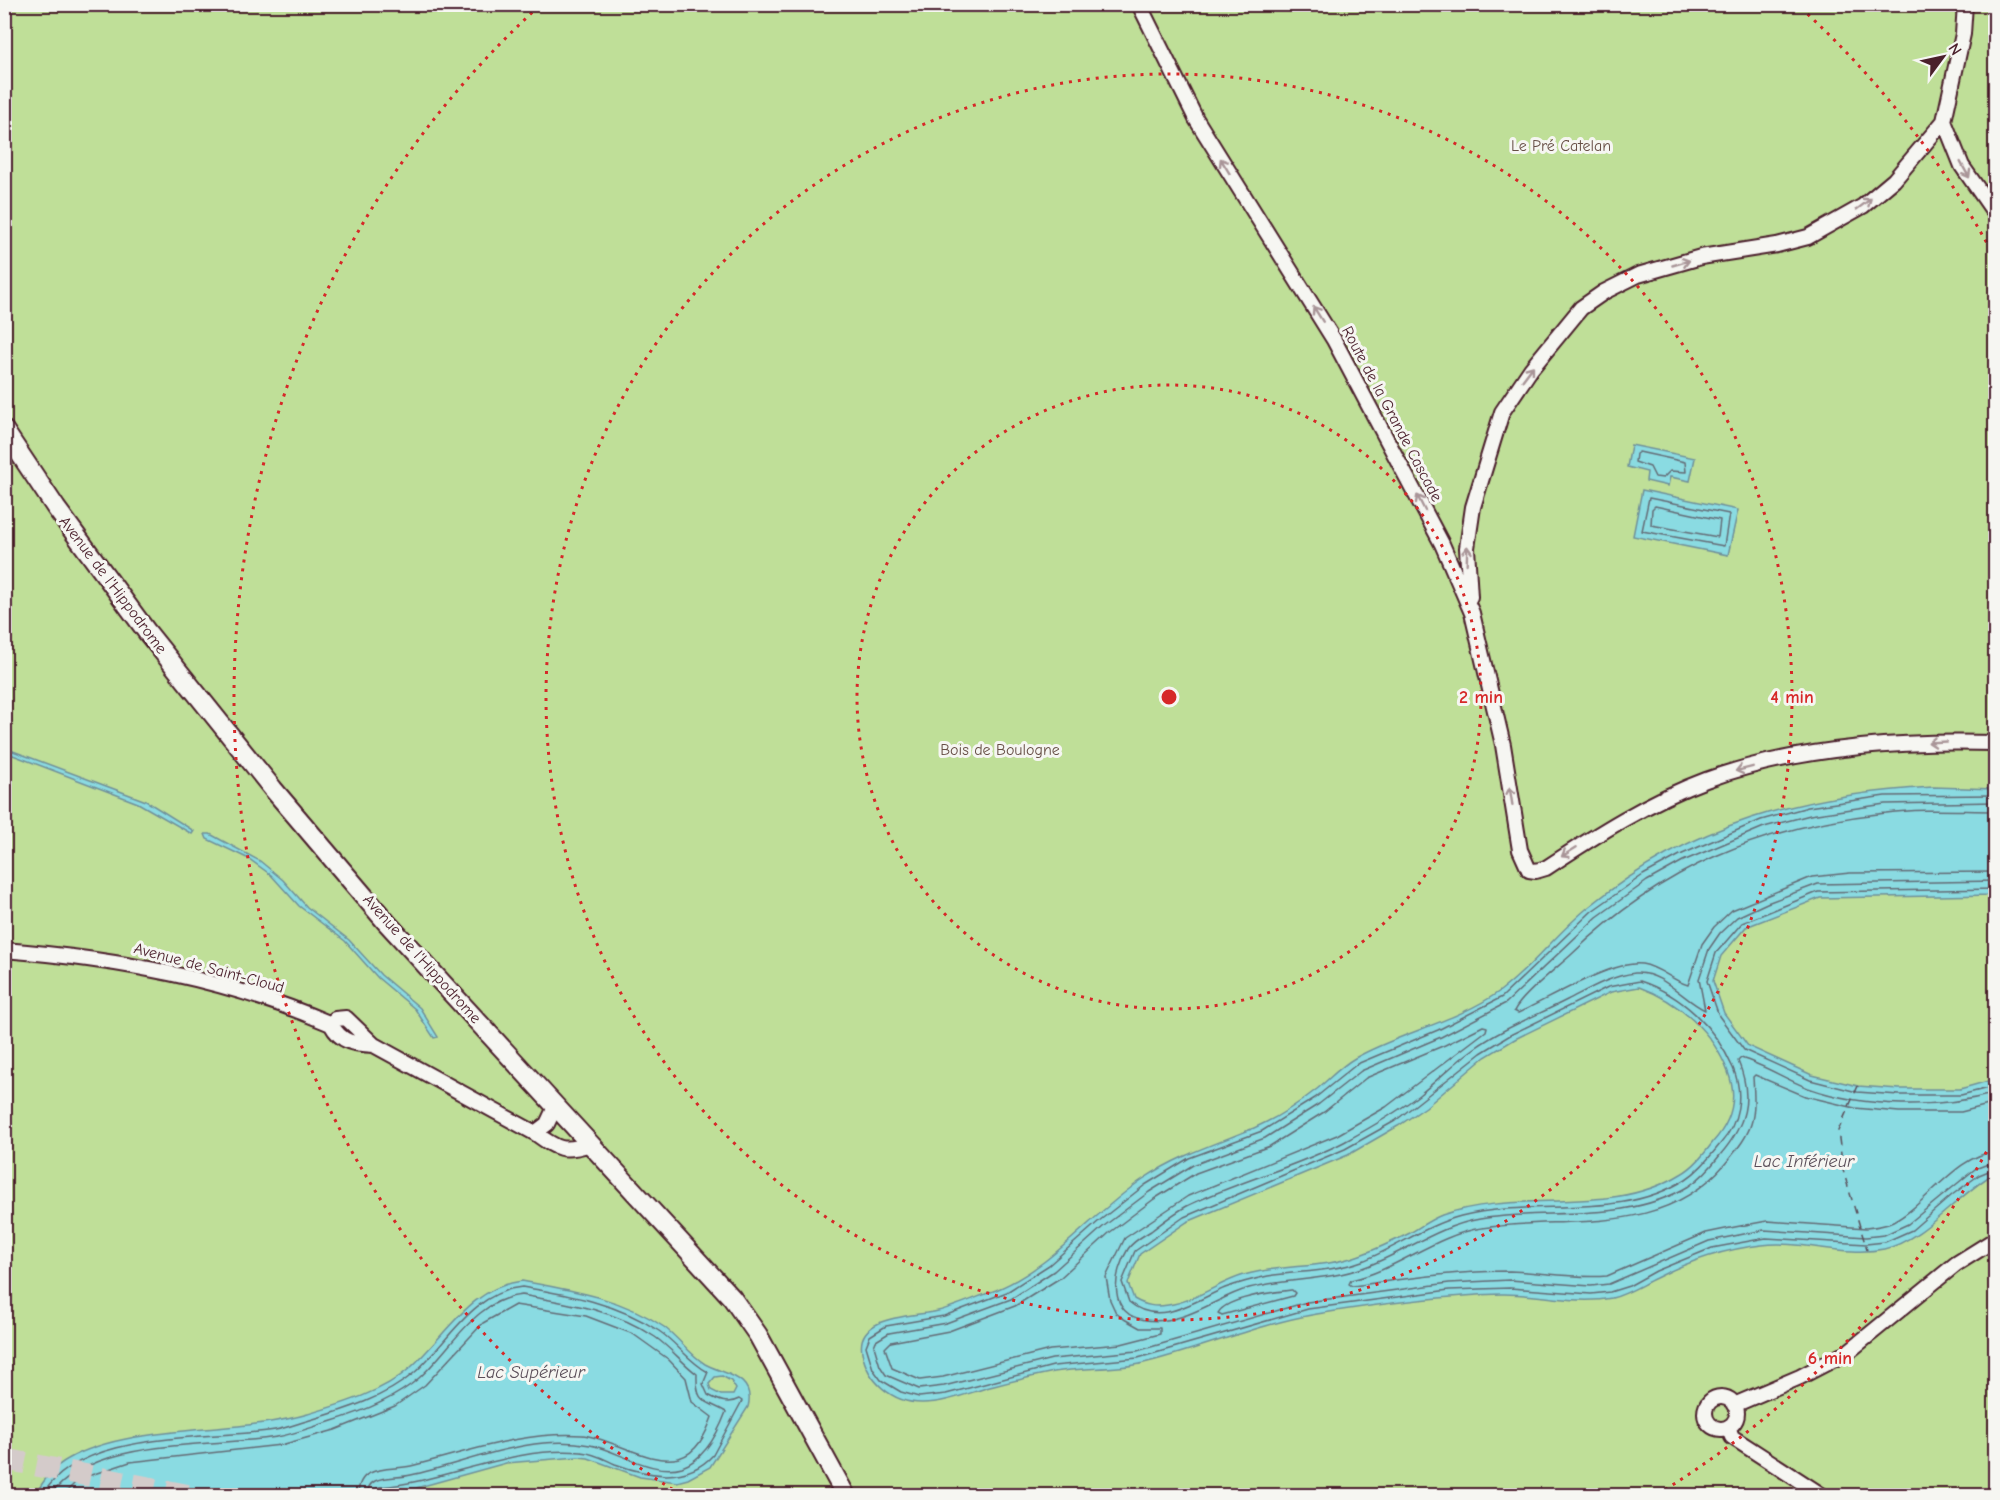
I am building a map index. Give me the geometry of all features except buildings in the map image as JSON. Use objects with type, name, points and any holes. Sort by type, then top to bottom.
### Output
[{"type":"main road","name":"Avenue de l'Hippodrome","points":[[4,430],[56,508],[147,632],[273,789],[387,922],[732,1299],[763,1344],[843,1490]]},
{"type":"street","name":"Route de la Grande Cascade","points":[[1139,4],[1196,119],[1334,339],[1442,544],[1472,614],[1503,745],[1520,850],[1525,865],[1532,871],[1546,867],[1622,820],[1675,793],[1741,770],[1860,747],[1948,742],[1995,743]]},
{"type":"street","points":[[1472,614],[1467,567],[1470,525],[1480,477],[1502,412],[1531,369],[1581,308],[1604,291],[1638,275],[1701,257],[1777,245],[1808,237],[1832,226],[1863,206],[1894,180],[1944,121],[1963,34],[1965,4]]},
{"type":"street","points":[[1944,121],[1962,166],[1995,215]]},
{"type":"street","name":"Avenue de Saint-Cloud","points":[[4,950],[88,957],[191,977],[287,1005],[331,1024],[337,1036],[344,1040],[353,1044],[374,1046]]},
{"type":"street","name":"Avenue de Saint-Cloud","points":[[331,1024],[335,1019],[346,1018],[374,1046],[535,1133],[557,1149],[576,1149],[590,1144]]},
{"type":"street","points":[[535,1133],[547,1124],[556,1105]]},
{"type":"street","points":[[1734,1405],[1800,1377],[1848,1352],[1956,1264],[1995,1239]]},
{"type":"street","points":[[1716,1398],[1726,1398],[1734,1405],[1736,1416],[1728,1428],[1715,1428],[1709,1424],[1705,1416],[1705,1408],[1716,1398]]},
{"type":"street","points":[[1728,1428],[1732,1437],[1823,1496]]},
{"type":"green space","name":"Bois de Boulogne","points":[[4,5],[1995,5],[1995,1495],[5,1495]]},
{"type":"water","points":[[1631,445],[1695,458],[1690,481],[1670,477],[1668,486],[1646,481],[1647,472],[1627,467]]},
{"type":"water","points":[[1642,490],[1738,510],[1728,555],[1633,536]]},
{"type":"water","points":[[5,748],[146,801],[194,831],[192,834],[138,803],[5,752]]},
{"type":"water","name":"Lac Inférieur","points":[[1933,787],[1995,789],[1995,895],[1820,898],[1746,927],[1721,956],[1713,981],[1724,1013],[1748,1046],[1812,1075],[1858,1086],[1899,1089],[1960,1089],[1995,1079],[1995,1173],[1913,1237],[1884,1249],[1869,1251],[1777,1244],[1734,1249],[1681,1266],[1629,1292],[1598,1300],[1570,1300],[1515,1294],[1478,1295],[1409,1301],[1317,1314],[1272,1324],[1140,1364],[1054,1372],[931,1403],[911,1402],[891,1395],[875,1381],[869,1372],[862,1352],[862,1340],[867,1331],[876,1324],[945,1309],[1017,1280],[1054,1254],[1143,1179],[1184,1157],[1271,1120],[1317,1089],[1355,1058],[1466,1011],[1500,991],[1590,906],[1629,877],[1668,853],[1751,818],[1839,797]],"holes":[[[1639,987],[1680,1010],[1704,1031],[1721,1057],[1731,1082],[1731,1109],[1724,1126],[1698,1160],[1681,1174],[1654,1187],[1625,1195],[1471,1207],[1442,1215],[1392,1242],[1346,1259],[1244,1275],[1188,1300],[1168,1305],[1151,1305],[1134,1299],[1128,1283],[1140,1254],[1187,1222],[1348,1155],[1426,1107],[1485,1057],[1515,1039],[1611,992]]]},
{"type":"water","points":[[205,834],[210,834],[260,861],[283,880],[307,907],[349,940],[381,975],[420,1008],[438,1037],[434,1038],[415,1009],[378,978],[345,941],[299,906],[271,875],[249,859],[207,839]]},
{"type":"water","name":"Lac Supérieur","points":[[522,1281],[596,1296],[614,1302],[648,1317],[664,1327],[705,1364],[743,1382],[749,1397],[748,1407],[710,1467],[688,1479],[677,1482],[640,1477],[588,1458],[578,1457],[506,1463],[416,1488],[359,1495],[35,1495],[58,1466],[94,1448],[153,1434],[279,1420],[308,1414],[362,1396],[387,1384],[410,1368],[473,1303],[504,1285]],"holes":[[[722,1376],[731,1381],[736,1389],[733,1395],[721,1395],[711,1390],[709,1384],[715,1377]]]},
{"type":"ferry route","points":[[1858,1086],[1838,1131],[1843,1170],[1867,1250]]},
{"type":"tunnel","points":[[4,1459],[192,1496]]},
{"type":"park label","name":"Le Pré Catelan","points":[[1561,146]]}]
